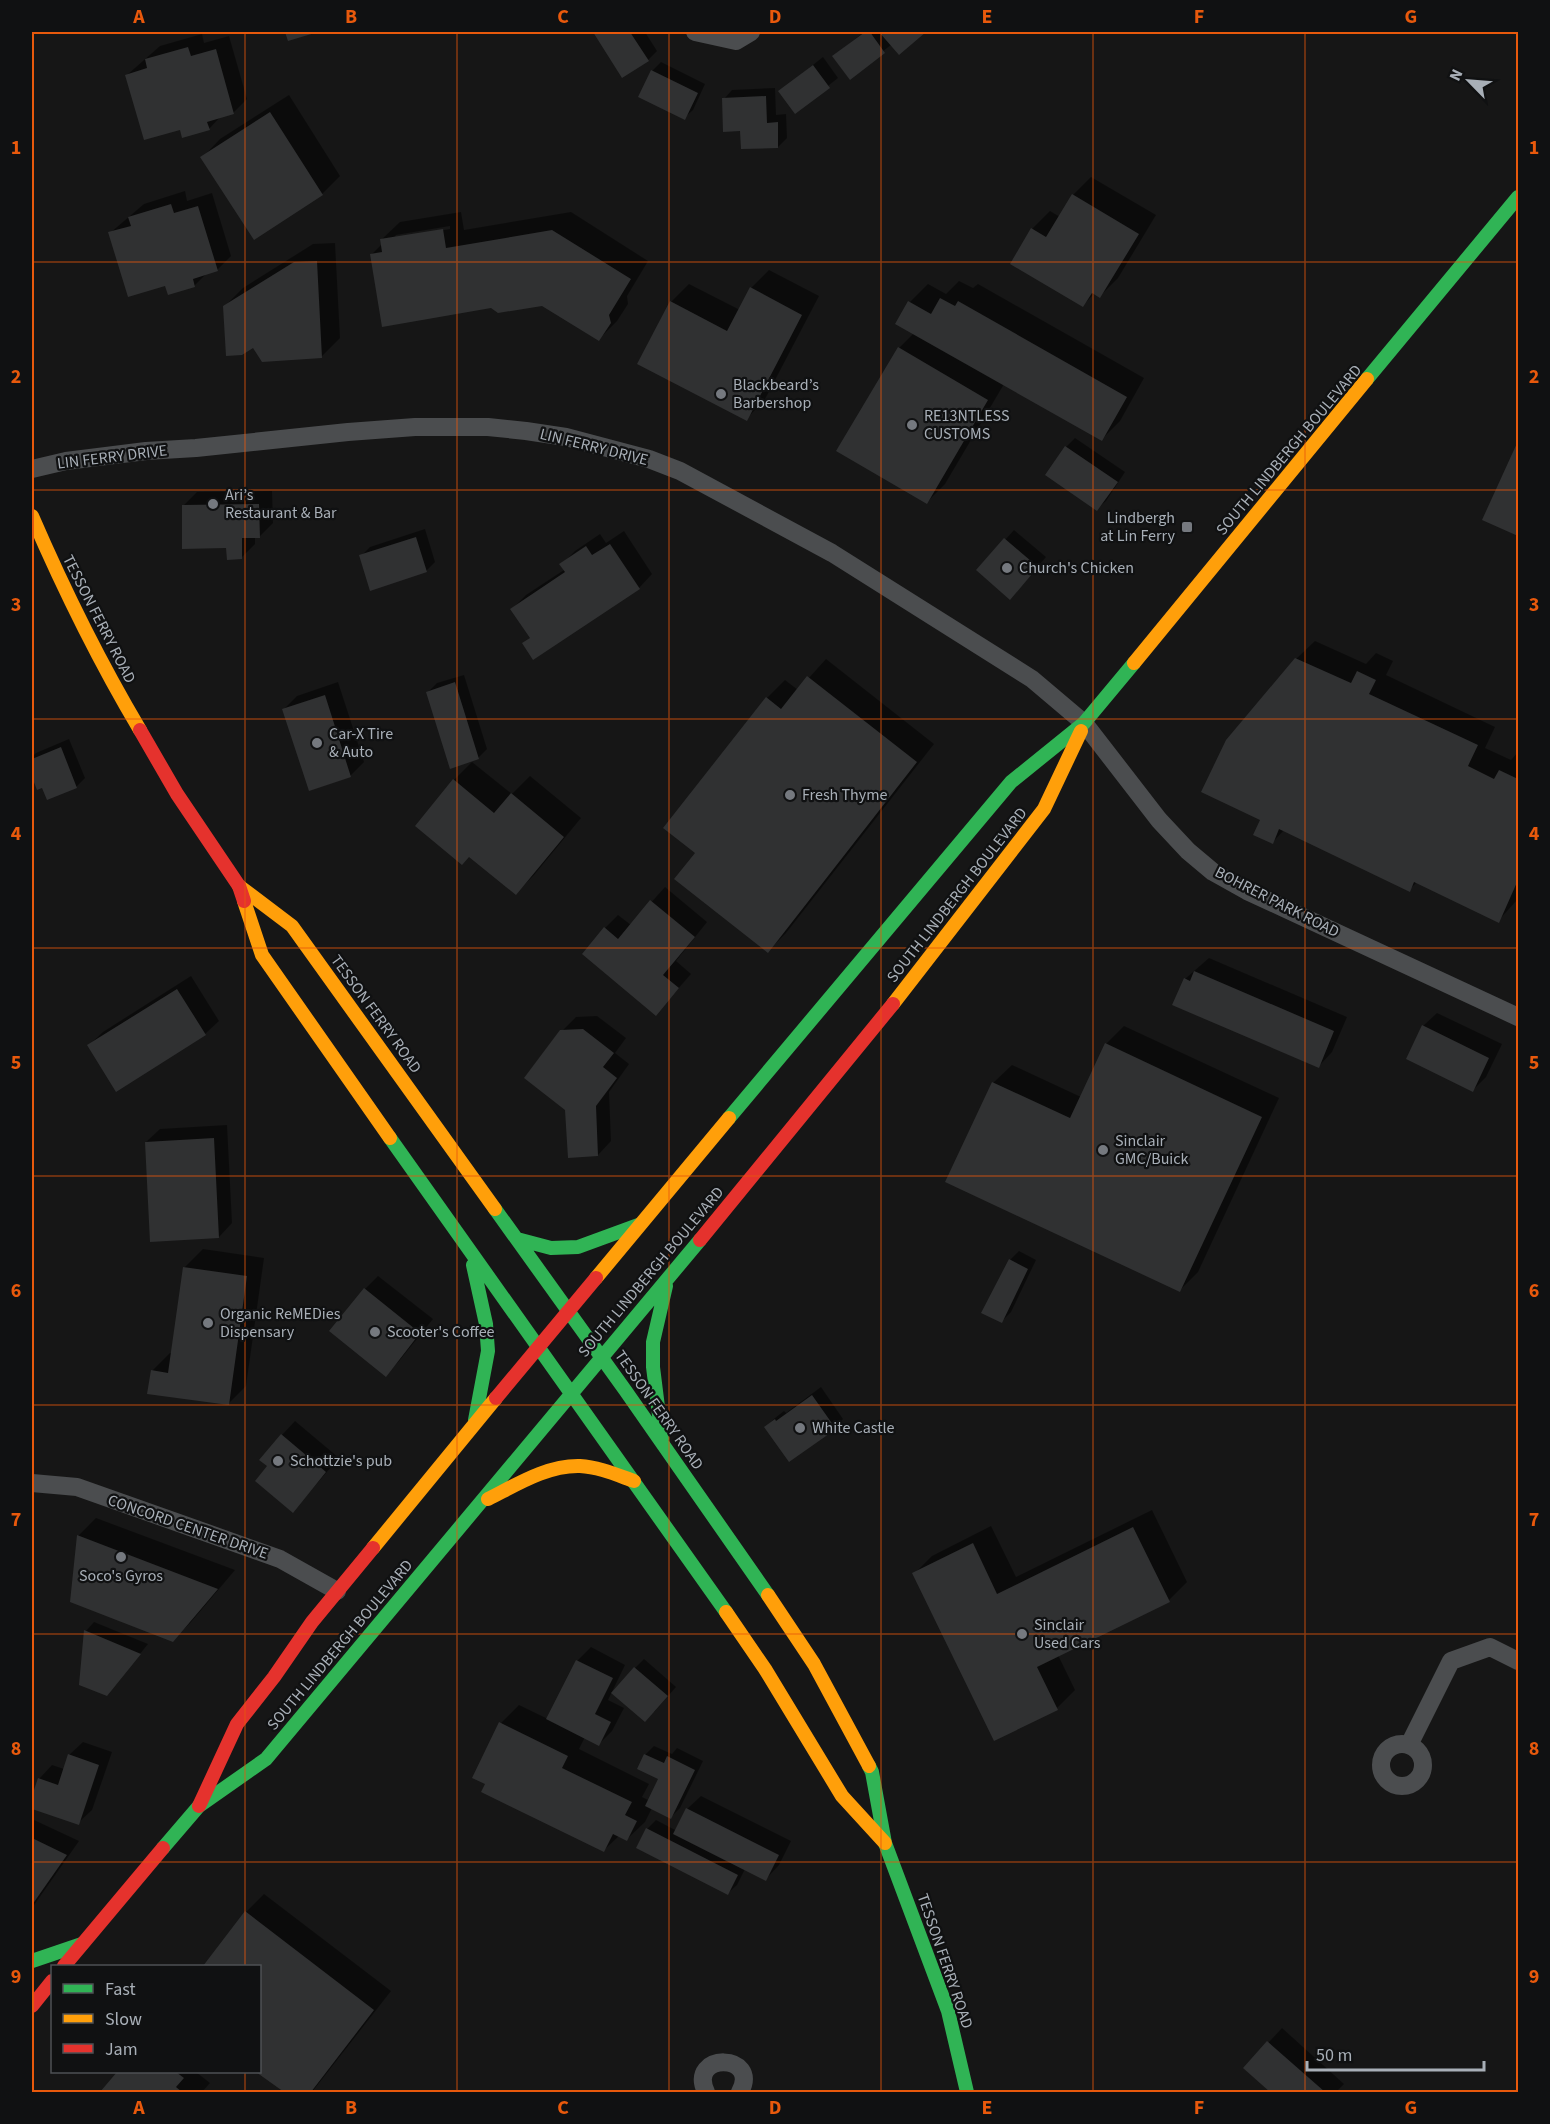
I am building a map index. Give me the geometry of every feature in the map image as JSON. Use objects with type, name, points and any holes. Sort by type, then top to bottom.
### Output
[{"type":"main road","name":"SOUTH LINDBERGH BOULEVARD","points":[[199,1806],[237,1724],[337,1591],[1011,782],[1084,723],[1518,196]]},
{"type":"main road","name":"TESSON FERRY ROAD","points":[[32,516],[103,667],[177,794],[239,886],[262,955],[765,1669],[842,1796],[885,1843]]},
{"type":"main road","name":"SOUTH LINDBERGH BOULEVARD","points":[[65,1965],[199,1806],[266,1759],[668,1279],[886,1013],[1044,809],[1084,723]]},
{"type":"main road","name":"TESSON FERRY ROAD","points":[[239,886],[292,926],[662,1443],[814,1664],[872,1772],[885,1843],[948,2011],[967,2092]]},
{"type":"main road","points":[[517,1239],[551,1248],[578,1247],[642,1223]]},
{"type":"main road","points":[[471,1254],[486,1324],[488,1351],[474,1424]]},
{"type":"main road","points":[[662,1443],[653,1367],[653,1342],[668,1279]]},
{"type":"main road","points":[[480,1502],[557,1468],[578,1466],[603,1470],[634,1481]]},
{"type":"main road","points":[[32,1961],[82,1944]]},
{"type":"main road","points":[[32,2006],[51,1981]]},
{"type":"street","points":[[695,32],[736,41],[751,32]]},
{"type":"street","name":"LIN FERRY DRIVE","points":[[32,469],[66,461],[146,451],[415,427],[488,427],[566,437],[649,459],[680,471],[736,500],[842,559],[1032,679],[1084,723]]},
{"type":"street","name":"BOHRER PARK ROAD","points":[[1084,723],[1160,820],[1188,851],[1213,872],[1246,891],[1518,1017]]},
{"type":"street","name":"CONCORD CENTER DRIVE","points":[[32,1483],[77,1487],[207,1533],[280,1559],[337,1591]]},
{"type":"street","points":[[1409,1745],[1452,1661],[1490,1647],[1518,1661]]},
{"type":"street","points":[[706,2092],[703,2080],[705,2071],[718,2062],[726,2061],[732,2063],[742,2074],[743,2082],[740,2092]]},
{"type":"building","points":[[285,32],[318,32],[288,41]]},
{"type":"building","points":[[593,32],[630,32],[649,61],[622,78]]},
{"type":"building","points":[[865,32],[870,32],[885,53],[850,80],[832,56]]},
{"type":"building","points":[[879,32],[926,32],[899,55]]},
{"type":"building","points":[[188,47],[191,56],[216,49],[234,114],[207,122],[210,130],[182,138],[180,130],[144,140],[125,75],[147,68],[145,59]]},
{"type":"building","points":[[813,65],[830,88],[795,114],[778,91]]},
{"type":"building","points":[[651,70],[698,93],[685,120],[638,97]]},
{"type":"building","points":[[766,96],[767,123],[778,122],[778,148],[741,149],[740,131],[723,132],[722,98]]},
{"type":"building","points":[[270,112],[323,195],[254,240],[200,157]]},
{"type":"building","points":[[1072,194],[1139,234],[1100,298],[1092,293],[1083,307],[1010,264],[1031,228],[1046,237]]},
{"type":"building","points":[[171,204],[174,213],[198,206],[218,271],[193,279],[195,287],[168,295],[165,286],[128,297],[108,232],[131,226],[128,217]]},
{"type":"building","points":[[443,229],[446,248],[552,230],[631,279],[609,315],[611,323],[599,341],[542,306],[498,313],[491,308],[382,327],[370,254],[382,252],[380,239]]},
{"type":"building","points":[[317,261],[322,358],[262,362],[253,348],[242,355],[226,356],[223,306],[294,262]]},
{"type":"building","points":[[750,287],[802,315],[747,421],[637,364],[670,301],[727,331]]},
{"type":"building","points":[[940,298],[955,306],[958,301],[1127,397],[1102,441],[895,324],[908,301],[931,314]]},
{"type":"building","name":"RE13NTLESS CUSTOMS","points":[[898,347],[988,400],[927,504],[836,451]]},
{"type":"building","points":[[1518,441],[1518,536],[1482,520]]},
{"type":"building","points":[[1065,446],[1118,482],[1097,511],[1045,475]]},
{"type":"building","points":[[259,504],[260,538],[242,538],[242,559],[227,560],[226,548],[182,549],[182,505]]},
{"type":"building","points":[[416,537],[427,572],[370,591],[359,555]]},
{"type":"building","name":"Church's Chicken","points":[[1004,538],[1038,567],[1010,600],[976,570]]},
{"type":"building","points":[[610,544],[640,589],[533,660],[522,643],[530,638],[510,609],[565,572],[559,564],[586,546],[592,555]]},
{"type":"building","points":[[1295,658],[1351,683],[1357,671],[1376,680],[1369,694],[1478,745],[1468,766],[1494,779],[1499,770],[1518,779],[1518,880],[1499,923],[1414,882],[1410,892],[1279,829],[1273,844],[1253,835],[1260,820],[1201,792],[1226,740]]},
{"type":"building","name":"Fresh Thyme","points":[[807,676],[917,762],[768,953],[674,879],[695,853],[663,828],[766,697],[781,709]]},
{"type":"building","points":[[455,682],[479,759],[450,769],[426,692]]},
{"type":"building","name":"Car-X Tire & Auto","points":[[325,695],[351,777],[309,791],[282,709]]},
{"type":"building","points":[[61,747],[77,788],[47,800],[42,788],[37,790],[32,777],[32,759]]},
{"type":"building","points":[[453,779],[494,813],[511,793],[564,837],[516,895],[469,857],[462,865],[415,826]]},
{"type":"building","points":[[650,900],[695,937],[663,975],[679,988],[656,1016],[582,954],[604,927],[618,939]]},
{"type":"building","points":[[1194,971],[1334,1031],[1319,1068],[1172,1005],[1184,978],[1190,981]]},
{"type":"building","points":[[177,989],[206,1035],[116,1092],[87,1045]]},
{"type":"building","points":[[1422,1025],[1489,1058],[1473,1092],[1406,1059]]},
{"type":"building","points":[[583,1029],[614,1053],[603,1067],[617,1078],[596,1106],[598,1156],[568,1158],[565,1110],[524,1078],[560,1030]]},
{"type":"building","name":"Sinclair GMC/Buick","points":[[1105,1043],[1262,1117],[1180,1292],[945,1182],[992,1082],[1070,1118]]},
{"type":"building","points":[[214,1138],[219,1238],[150,1242],[145,1142]]},
{"type":"building","points":[[1009,1259],[1028,1269],[1002,1323],[981,1313]]},
{"type":"building","name":"Organic ReMEDies Dispensary","points":[[183,1267],[247,1276],[229,1405],[147,1394],[151,1370],[168,1373]]},
{"type":"building","name":"Scooter's Coffee","points":[[364,1288],[420,1333],[386,1377],[329,1331]]},
{"type":"building","name":"White Castle","points":[[812,1395],[836,1429],[789,1462],[764,1427]]},
{"type":"building","points":[[281,1434],[326,1472],[293,1513],[255,1481],[267,1466],[259,1460]]},
{"type":"building","name":"Sinclair Used Cars","points":[[1133,1527],[1170,1602],[1037,1667],[1058,1710],[994,1741],[912,1573],[973,1543],[997,1594]]},
{"type":"building","points":[[77,1535],[218,1589],[173,1642],[70,1602]]},
{"type":"building","points":[[84,1630],[141,1654],[107,1696],[79,1685]]},
{"type":"building","points":[[576,1660],[613,1678],[595,1714],[611,1722],[599,1746],[546,1719]]},
{"type":"building","points":[[634,1667],[668,1696],[645,1722],[611,1693]]},
{"type":"building","points":[[499,1722],[568,1756],[562,1768],[632,1802],[625,1815],[637,1821],[627,1841],[613,1834],[604,1852],[481,1792],[485,1784],[472,1778]]},
{"type":"building","points":[[68,1754],[99,1765],[79,1825],[32,1809],[32,1796],[38,1778],[58,1785]]},
{"type":"building","points":[[644,1754],[664,1763],[667,1756],[695,1770],[671,1819],[645,1806],[658,1779],[637,1769]]},
{"type":"building","points":[[686,1808],[779,1855],[766,1881],[673,1834]]},
{"type":"building","points":[[646,1828],[738,1875],[728,1895],[636,1848]]},
{"type":"building","points":[[32,1838],[67,1855],[32,1905]]},
{"type":"building","points":[[245,1911],[374,2010],[311,2092],[284,2092],[257,2073],[261,2073],[261,1965],[204,1965]]},
{"type":"building","points":[[1267,2041],[1325,2092],[1270,2092],[1243,2068]]},
{"type":"building","points":[[116,2073],[177,2073],[184,2078],[176,2087],[182,2092],[100,2092]]},
{"type":"traffic: fast","points":[[1367,379],[1518,197]]},
{"type":"traffic: fast","points":[[729,1118],[1011,782],[1084,723],[1134,663]]},
{"type":"traffic: fast","points":[[390,1138],[726,1612]]},
{"type":"traffic: fast","points":[[495,1209],[768,1595]]},
{"type":"traffic: fast","points":[[517,1239],[551,1248],[578,1247],[638,1225]]},
{"type":"traffic: fast","points":[[163,1848],[199,1806],[266,1759],[700,1240]]},
{"type":"traffic: fast","points":[[473,1265],[486,1324],[488,1351],[475,1420]]},
{"type":"traffic: fast","points":[[662,1439],[653,1367],[653,1342],[666,1286]]},
{"type":"traffic: fast","points":[[869,1766],[885,1843],[948,2011],[967,2092]]},
{"type":"traffic: fast","points":[[32,1961],[82,1944]]},
{"type":"traffic: slow","points":[[1134,663],[1367,379]]},
{"type":"traffic: slow","points":[[32,516],[83,625],[140,730]]},
{"type":"traffic: slow","points":[[893,1004],[1044,809],[1081,731]]},
{"type":"traffic: slow","points":[[239,886],[292,926],[495,1209]]},
{"type":"traffic: slow","points":[[244,901],[262,955],[390,1138]]},
{"type":"traffic: slow","points":[[596,1278],[729,1118]]},
{"type":"traffic: slow","points":[[373,1548],[496,1398]]},
{"type":"traffic: slow","points":[[488,1499],[544,1472],[568,1467],[594,1468],[634,1481]]},
{"type":"traffic: slow","points":[[768,1595],[814,1664],[869,1766]]},
{"type":"traffic: slow","points":[[726,1612],[765,1669],[842,1796],[885,1843]]},
{"type":"traffic: jam","points":[[140,730],[177,794],[239,886],[244,901]]},
{"type":"traffic: jam","points":[[700,1240],[893,1004]]},
{"type":"traffic: jam","points":[[496,1398],[596,1278]]},
{"type":"traffic: jam","points":[[199,1806],[237,1724],[274,1677],[312,1622],[373,1548]]},
{"type":"traffic: jam","points":[[65,1965],[163,1848]]},
{"type":"traffic: jam","points":[[32,2006],[51,1982]]},
{"type":"place","name":"Blackbeard’s Barbershop","points":[[721,394]]},
{"type":"place","name":"RE13NTLESS CUSTOMS","points":[[912,425]]},
{"type":"place","name":"Ari’s Restaurant & Bar","points":[[213,504]]},
{"type":"place","name":"Lindbergh at Lin Ferry","points":[[1187,527]]},
{"type":"place","name":"Church's Chicken","points":[[1007,568]]},
{"type":"place","name":"Car-X Tire & Auto","points":[[317,743]]},
{"type":"place","name":"Fresh Thyme","points":[[790,795]]},
{"type":"place","name":"Sinclair GMC/Buick","points":[[1103,1150]]},
{"type":"place","name":"Organic ReMEDies Dispensary","points":[[208,1323]]},
{"type":"place","name":"Scooter's Coffee","points":[[375,1332]]},
{"type":"place","name":"White Castle","points":[[800,1428]]},
{"type":"place","name":"Schottzie's pub","points":[[278,1461]]},
{"type":"place","name":"Soco's Gyros","points":[[121,1557]]},
{"type":"place","name":"Sinclair Used Cars","points":[[1022,1634]]}]
